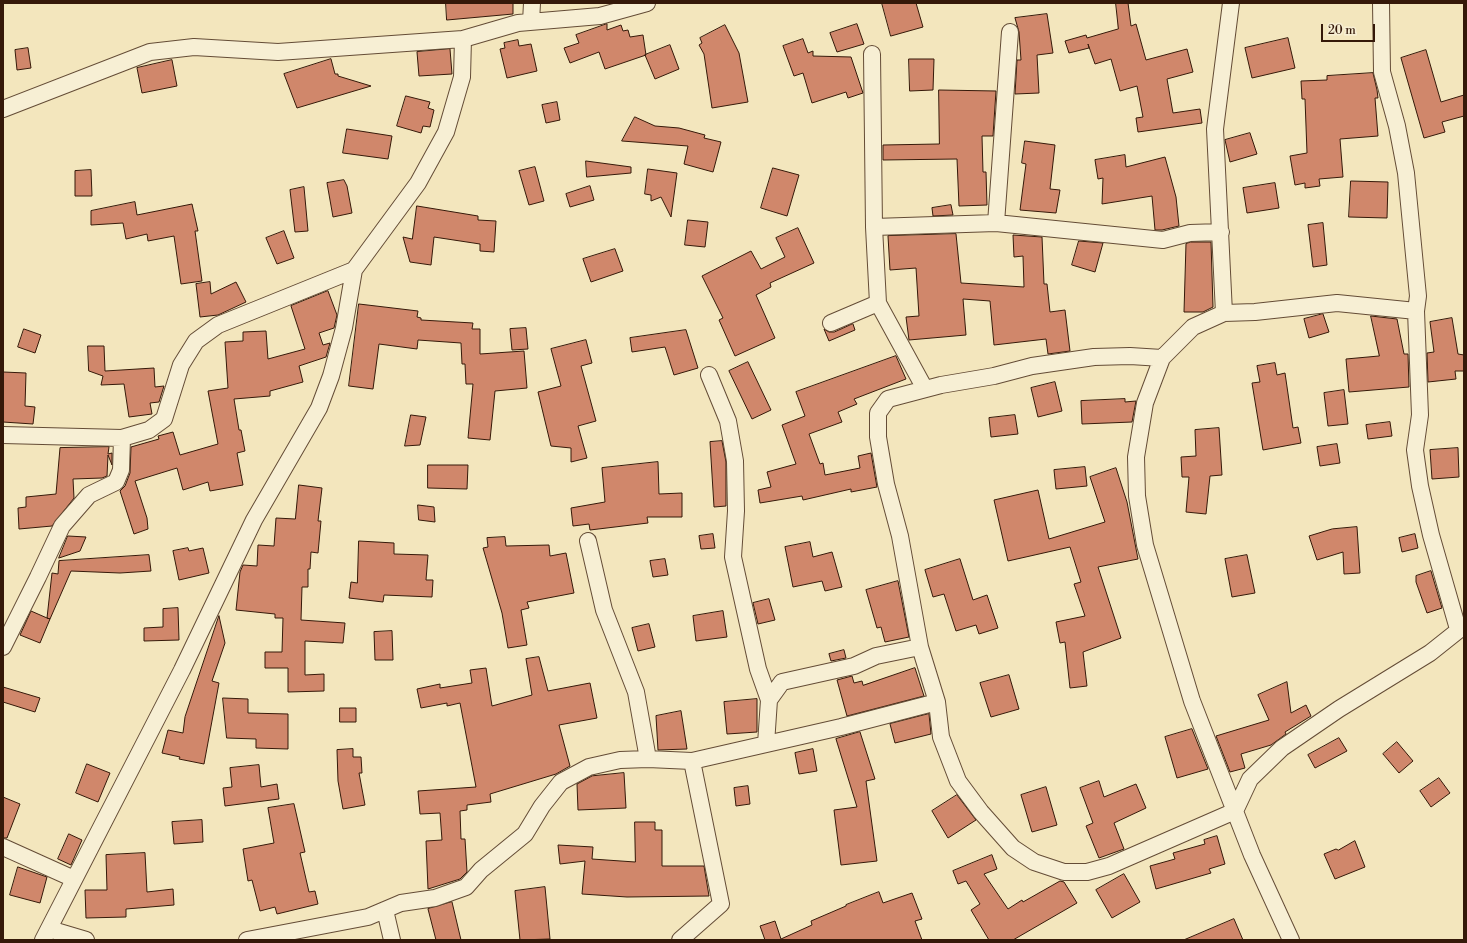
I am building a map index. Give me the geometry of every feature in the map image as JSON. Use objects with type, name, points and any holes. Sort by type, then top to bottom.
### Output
[{"type":"street","points":[[531,22],[532,3]]},
{"type":"street","points":[[3,109],[150,52],[194,47],[278,52],[463,38],[518,23],[600,16],[647,3]]},
{"type":"street","points":[[1224,312],[1215,129],[1231,3]]},
{"type":"street","points":[[1162,358],[1094,356],[1032,366],[994,376],[941,385],[888,399],[878,413],[878,437],[886,484],[900,536],[920,647],[937,702],[941,736],[958,781],[981,812],[1013,848],[1034,862],[1064,872],[1087,872],[1109,866],[1235,811],[1250,779],[1282,748],[1339,708],[1430,653],[1461,628],[1431,535],[1419,479],[1415,450],[1420,415],[1416,311],[1418,296],[1406,174],[1397,126],[1382,72],[1381,3]]},
{"type":"street","points":[[996,223],[1010,32]]},
{"type":"street","points":[[86,940],[46,934],[182,670],[254,520],[319,408],[331,376],[344,328],[354,270],[418,183],[446,132],[462,77],[463,38]]},
{"type":"street","points":[[872,54],[874,227],[878,303],[925,390]]},
{"type":"street","points":[[874,227],[996,223],[1163,240],[1190,233],[1221,232]]},
{"type":"street","points":[[3,435],[122,438],[149,430],[164,419],[181,365],[196,341],[218,325],[354,270]]},
{"type":"street","points":[[831,323],[878,303]]},
{"type":"street","points":[[1291,940],[1235,811],[1192,701],[1145,545],[1137,496],[1136,457],[1145,403],[1162,358],[1193,327],[1224,312],[1273,310],[1337,303],[1416,311]]},
{"type":"street","points":[[709,375],[728,421],[735,461],[736,511],[733,556],[758,669],[770,700],[766,744]]},
{"type":"street","points":[[3,647],[38,578],[62,526],[89,495],[116,482],[121,470],[122,438]]},
{"type":"street","points":[[588,541],[604,610],[636,692],[648,759]]},
{"type":"street","points":[[770,700],[782,682],[854,666],[876,656],[920,647]]},
{"type":"street","points":[[247,940],[368,917],[401,903],[435,898],[466,887],[481,870],[525,834],[542,806],[562,782],[589,767],[620,760],[648,759],[692,761],[841,727],[937,702]]},
{"type":"street","points":[[680,940],[721,904],[692,761]]},
{"type":"street","points":[[3,847],[74,879]]},
{"type":"street","points":[[385,910],[392,940]]},
{"type":"building","points":[[446,3],[513,3],[513,14],[447,20]]},
{"type":"building","points":[[882,3],[916,3],[923,27],[891,36]]},
{"type":"building","points":[[1116,3],[1128,3],[1131,26],[1136,24],[1146,60],[1187,49],[1193,72],[1167,79],[1173,113],[1200,109],[1202,123],[1138,132],[1136,118],[1143,117],[1137,86],[1120,91],[1111,59],[1095,64],[1088,44],[1089,48],[1069,53],[1065,41],[1086,35],[1087,38],[1118,29]]},
{"type":"building","points":[[1047,14],[1053,53],[1037,55],[1039,93],[1015,94],[1017,60],[1021,60],[1019,32],[1015,18]]},
{"type":"building","points":[[607,24],[607,30],[621,25],[623,31],[628,30],[630,37],[643,35],[646,55],[605,69],[599,52],[570,63],[564,48],[579,43],[576,35]]},
{"type":"building","points":[[857,24],[864,44],[837,52],[830,33]]},
{"type":"building","points":[[725,25],[739,53],[748,102],[712,108],[704,54],[699,45],[702,43],[700,38]]},
{"type":"building","points":[[1288,38],[1295,68],[1252,78],[1245,48]]},
{"type":"building","points":[[803,39],[808,53],[813,51],[813,56],[851,57],[863,93],[848,98],[846,92],[812,103],[803,73],[794,76],[783,46]]},
{"type":"building","points":[[518,40],[519,46],[531,44],[537,71],[507,78],[500,49],[505,48],[504,43]]},
{"type":"building","points":[[670,45],[679,69],[655,79],[645,55]]},
{"type":"building","points":[[28,48],[31,68],[17,70],[15,50]]},
{"type":"building","points":[[450,49],[452,74],[419,76],[417,52]]},
{"type":"building","points":[[1426,50],[1441,102],[1464,95],[1464,116],[1442,122],[1445,132],[1424,138],[1401,58]]},
{"type":"building","points":[[331,59],[335,74],[371,86],[297,108],[284,74]]},
{"type":"building","points":[[909,59],[934,59],[933,90],[910,91]]},
{"type":"building","points":[[172,60],[177,86],[142,93],[137,68]]},
{"type":"building","points":[[1373,73],[1378,98],[1375,98],[1378,136],[1340,139],[1343,177],[1319,179],[1320,186],[1305,188],[1305,183],[1295,185],[1290,156],[1307,153],[1305,99],[1302,99],[1301,81],[1327,80],[1327,76]]},
{"type":"building","points":[[939,90],[996,91],[993,136],[982,136],[983,172],[986,172],[987,205],[959,206],[957,159],[883,160],[883,145],[939,144]]},
{"type":"building","points":[[406,96],[430,102],[428,108],[434,110],[430,127],[423,126],[421,133],[397,126]]},
{"type":"building","points":[[557,102],[560,120],[546,123],[542,105]]},
{"type":"building","points":[[635,117],[655,126],[679,128],[705,135],[704,138],[721,142],[713,172],[684,164],[688,146],[622,141]]},
{"type":"building","points":[[347,129],[392,136],[388,159],[343,153]]},
{"type":"building","points":[[1250,133],[1257,154],[1230,162],[1225,140]]},
{"type":"building","points":[[1025,141],[1055,145],[1050,189],[1060,190],[1056,213],[1020,210],[1026,164],[1022,163]]},
{"type":"building","points":[[1125,155],[1126,167],[1165,157],[1176,197],[1179,226],[1155,230],[1152,196],[1102,204],[1103,178],[1098,179],[1095,160]]},
{"type":"building","points":[[586,161],[631,167],[631,173],[587,177]]},
{"type":"building","points":[[535,167],[544,201],[529,205],[519,171]]},
{"type":"building","points":[[773,168],[799,175],[787,216],[761,208]]},
{"type":"building","points":[[648,169],[677,173],[671,217],[661,197],[651,201],[651,195],[645,194]]},
{"type":"building","points":[[91,170],[92,196],[75,196],[75,171]]},
{"type":"building","points":[[344,180],[347,186],[352,213],[333,217],[327,183]]},
{"type":"building","points":[[1351,181],[1388,182],[1387,218],[1349,217]]},
{"type":"building","points":[[1275,183],[1279,208],[1247,213],[1243,188]]},
{"type":"building","points":[[590,186],[594,200],[570,207],[566,194]]},
{"type":"building","points":[[304,187],[308,231],[295,232],[290,190]]},
{"type":"building","points":[[135,202],[137,215],[192,204],[198,231],[195,231],[202,281],[181,284],[174,236],[148,241],[147,234],[126,239],[123,223],[91,225],[91,211]]},
{"type":"building","points":[[951,205],[953,215],[933,216],[932,208]]},
{"type":"building","points":[[417,206],[478,216],[478,220],[496,221],[494,252],[480,251],[480,244],[434,237],[431,265],[410,262],[403,237],[412,239]]},
{"type":"building","points":[[688,220],[708,222],[705,247],[685,245]]},
{"type":"building","points":[[1323,223],[1327,265],[1313,267],[1308,225]]},
{"type":"building","points":[[798,228],[814,263],[770,283],[771,287],[756,295],[775,338],[735,356],[719,320],[723,318],[702,276],[751,251],[761,269],[785,257],[776,238]]},
{"type":"building","points":[[284,231],[294,258],[277,264],[266,238]]},
{"type":"building","points":[[956,234],[961,283],[1024,287],[1023,256],[1014,257],[1013,235],[1042,237],[1044,284],[1047,284],[1050,312],[1065,310],[1070,351],[1048,354],[1046,339],[994,345],[990,301],[963,299],[966,335],[909,340],[906,317],[919,316],[916,268],[890,270],[888,236]]},
{"type":"building","points":[[1079,241],[1103,243],[1095,272],[1072,265]]},
{"type":"building","points":[[1191,242],[1211,242],[1213,307],[1203,312],[1184,312],[1186,244]]},
{"type":"building","points":[[615,249],[623,271],[591,282],[583,259]]},
{"type":"building","points":[[210,282],[211,294],[236,282],[246,302],[218,315],[200,317],[196,284]]},
{"type":"building","points":[[328,291],[337,315],[334,328],[319,333],[323,345],[330,343],[326,357],[299,366],[303,382],[270,391],[270,396],[234,399],[239,430],[241,430],[245,451],[237,453],[243,485],[210,491],[208,482],[183,490],[177,468],[135,481],[147,518],[148,529],[134,534],[120,491],[125,486],[130,473],[131,447],[159,439],[158,436],[173,432],[180,455],[218,444],[208,391],[228,388],[225,342],[243,341],[243,332],[266,331],[268,359],[305,349],[291,306]]},
{"type":"building","points":[[359,304],[418,311],[417,317],[421,318],[421,320],[473,323],[472,329],[480,329],[480,354],[524,351],[527,388],[495,391],[490,440],[468,438],[473,384],[466,384],[465,364],[462,364],[461,343],[418,340],[417,349],[379,344],[373,389],[349,386]]},
{"type":"building","points":[[1323,314],[1329,332],[1309,338],[1304,319]]},
{"type":"building","points":[[1371,316],[1397,319],[1404,354],[1408,354],[1409,387],[1349,392],[1346,359],[1379,356]]},
{"type":"building","points":[[1452,318],[1458,354],[1464,355],[1464,371],[1455,371],[1456,379],[1428,382],[1427,353],[1434,352],[1430,322]]},
{"type":"building","points":[[853,324],[855,330],[829,341],[824,329],[829,332],[834,332]]},
{"type":"building","points":[[526,328],[528,349],[512,350],[510,329]]},
{"type":"building","points":[[24,329],[41,335],[35,353],[18,347]]},
{"type":"building","points":[[686,330],[698,368],[674,375],[665,347],[632,352],[630,338]]},
{"type":"building","points":[[586,340],[592,363],[581,366],[596,421],[578,426],[587,458],[571,462],[571,448],[551,446],[538,392],[561,386],[551,349]]},
{"type":"building","points":[[88,346],[104,346],[105,371],[154,368],[155,387],[164,386],[159,402],[150,403],[152,414],[129,417],[124,384],[101,385],[103,376],[89,371]]},
{"type":"building","points":[[896,356],[906,379],[854,399],[857,404],[838,412],[842,422],[809,434],[820,464],[823,463],[825,475],[860,468],[858,456],[871,453],[877,487],[851,492],[851,489],[803,500],[802,496],[760,503],[758,490],[771,487],[767,472],[796,464],[782,425],[805,416],[796,392]]},
{"type":"building","points":[[748,362],[771,410],[752,419],[729,371]]},
{"type":"building","points":[[1275,363],[1277,375],[1285,373],[1293,428],[1298,427],[1301,443],[1263,450],[1252,383],[1260,382],[1257,366]]},
{"type":"building","points":[[3,372],[26,373],[25,406],[35,407],[33,424],[3,422]]},
{"type":"building","points":[[1055,382],[1062,411],[1038,417],[1031,388]]},
{"type":"building","points":[[1344,390],[1348,424],[1328,426],[1324,393]]},
{"type":"building","points":[[1125,399],[1125,402],[1136,401],[1132,422],[1082,424],[1081,401]]},
{"type":"building","points":[[411,415],[426,417],[420,445],[405,446]]},
{"type":"building","points":[[1015,415],[1018,434],[991,437],[989,418]]},
{"type":"building","points":[[1390,422],[1392,436],[1368,439],[1366,425]]},
{"type":"building","points":[[1219,428],[1222,475],[1210,476],[1206,514],[1186,512],[1189,477],[1182,477],[1181,457],[1196,456],[1195,430]]},
{"type":"building","points":[[722,441],[726,462],[726,506],[714,507],[710,442]]},
{"type":"building","points":[[1337,444],[1340,463],[1320,466],[1317,447]]},
{"type":"building","points":[[109,447],[108,454],[112,453],[112,465],[108,455],[107,476],[102,478],[73,479],[74,498],[52,526],[19,529],[18,508],[26,507],[26,497],[56,494],[60,448]]},
{"type":"building","points":[[1458,448],[1459,477],[1432,479],[1430,450]]},
{"type":"building","points":[[658,462],[659,494],[682,493],[682,517],[647,517],[648,523],[590,530],[589,524],[573,526],[571,508],[605,502],[602,468]]},
{"type":"building","points":[[428,465],[468,465],[467,489],[428,488]]},
{"type":"building","points":[[1085,467],[1087,486],[1056,489],[1054,470]]},
{"type":"building","points":[[1116,468],[1127,502],[1138,559],[1098,567],[1121,638],[1083,652],[1087,686],[1070,688],[1065,642],[1060,643],[1056,622],[1085,616],[1074,584],[1081,582],[1070,547],[1008,561],[994,500],[1038,490],[1049,539],[1105,522],[1090,477]]},
{"type":"building","points":[[299,485],[322,488],[318,521],[321,521],[318,553],[311,552],[310,569],[308,569],[308,587],[302,587],[301,620],[345,623],[343,643],[305,641],[305,675],[324,674],[324,691],[288,692],[288,668],[265,668],[265,652],[282,652],[283,618],[275,618],[275,614],[236,610],[240,572],[243,565],[257,566],[258,545],[274,546],[276,518],[295,519]]},
{"type":"building","points":[[418,505],[434,507],[435,522],[419,520]]},
{"type":"building","points":[[1357,527],[1360,573],[1344,574],[1343,552],[1317,560],[1309,536],[1332,529]]},
{"type":"building","points":[[713,534],[715,548],[701,549],[699,536]]},
{"type":"building","points":[[1415,534],[1418,548],[1402,552],[1399,538]]},
{"type":"building","points":[[68,536],[86,537],[80,551],[59,558]]},
{"type":"building","points":[[505,537],[506,546],[549,545],[550,556],[566,553],[574,593],[527,602],[529,608],[521,610],[527,645],[508,648],[502,613],[483,548],[488,547],[487,538]]},
{"type":"building","points":[[359,541],[394,543],[394,554],[428,555],[426,580],[433,580],[432,597],[384,595],[383,602],[349,598],[351,582],[357,583]]},
{"type":"building","points":[[810,542],[813,557],[832,552],[842,587],[825,591],[822,581],[793,587],[785,547]]},
{"type":"building","points":[[188,548],[189,551],[203,548],[209,573],[179,580],[173,551]]},
{"type":"building","points":[[149,555],[151,571],[120,573],[71,571],[40,643],[20,635],[31,611],[47,618],[52,573],[58,574],[59,561]]},
{"type":"building","points":[[1247,555],[1255,593],[1232,597],[1225,559]]},
{"type":"building","points":[[665,559],[668,575],[653,577],[650,561]]},
{"type":"building","points":[[960,559],[973,600],[987,595],[998,628],[979,634],[976,625],[956,631],[944,594],[933,597],[925,570]]},
{"type":"building","points":[[1431,571],[1442,608],[1427,613],[1416,582],[1416,576]]},
{"type":"building","points":[[898,581],[909,637],[885,642],[881,627],[877,628],[866,590]]},
{"type":"building","points":[[769,599],[775,620],[758,624],[753,603]]},
{"type":"building","points":[[178,608],[179,640],[144,641],[144,628],[163,627],[163,609]]},
{"type":"building","points":[[723,611],[727,637],[696,641],[693,616]]},
{"type":"building","points":[[219,616],[225,643],[212,681],[219,683],[204,764],[179,759],[180,757],[162,753],[168,730],[183,733],[185,717]]},
{"type":"building","points":[[649,624],[655,647],[638,651],[632,628]]},
{"type":"building","points":[[392,631],[393,660],[375,660],[374,632]]},
{"type":"building","points":[[844,650],[846,658],[831,661],[829,654]]},
{"type":"building","points":[[539,657],[548,691],[590,683],[597,718],[559,725],[570,766],[556,774],[490,794],[491,802],[467,805],[467,810],[460,811],[461,839],[465,839],[467,872],[460,879],[428,889],[426,841],[442,840],[440,813],[420,814],[418,791],[476,787],[460,703],[447,706],[447,703],[421,708],[417,689],[440,684],[440,688],[472,683],[470,670],[486,668],[492,706],[532,695],[526,659]]},
{"type":"building","points":[[915,668],[924,696],[847,716],[837,680],[852,676],[854,683],[862,681],[863,685]]},
{"type":"building","points":[[1009,675],[1019,709],[991,717],[980,683]]},
{"type":"building","points":[[1287,682],[1291,713],[1306,705],[1311,716],[1285,732],[1286,734],[1271,745],[1241,754],[1245,768],[1230,772],[1216,736],[1269,720],[1258,695]]},
{"type":"building","points":[[3,687],[40,698],[35,712],[3,702]]},
{"type":"building","points":[[223,698],[248,699],[248,713],[288,714],[288,749],[256,748],[256,739],[227,738]]},
{"type":"building","points":[[757,699],[757,732],[727,734],[724,702]]},
{"type":"building","points":[[340,708],[356,708],[356,722],[340,722]]},
{"type":"building","points":[[681,711],[687,749],[658,750],[656,716]]},
{"type":"building","points":[[929,714],[931,734],[895,743],[890,724]]},
{"type":"building","points":[[1192,729],[1208,769],[1177,778],[1165,737]]},
{"type":"building","points":[[860,732],[875,779],[866,781],[877,861],[841,865],[834,810],[857,807],[836,739]]},
{"type":"building","points":[[1339,738],[1347,751],[1315,768],[1308,755]]},
{"type":"building","points":[[1397,742],[1413,761],[1399,773],[1383,754]]},
{"type":"building","points":[[353,749],[353,757],[361,757],[362,773],[359,773],[365,805],[343,809],[338,781],[337,750]]},
{"type":"building","points":[[813,749],[817,771],[799,774],[795,753]]},
{"type":"building","points":[[87,764],[110,773],[98,802],[76,793]]},
{"type":"building","points":[[259,765],[261,787],[277,784],[279,799],[225,806],[223,788],[232,787],[230,768]]},
{"type":"building","points":[[624,773],[626,808],[578,810],[577,784],[592,776]]},
{"type":"building","points":[[1439,778],[1450,793],[1431,807],[1420,791]]},
{"type":"building","points":[[1099,781],[1104,797],[1136,784],[1146,808],[1114,823],[1124,849],[1099,858],[1086,826],[1093,823],[1080,788]]},
{"type":"building","points":[[748,786],[750,804],[736,806],[734,788]]},
{"type":"building","points":[[1046,787],[1057,825],[1032,832],[1021,795]]},
{"type":"building","points":[[957,795],[976,820],[948,838],[932,811]]},
{"type":"building","points":[[3,797],[20,804],[7,838],[3,838]]},
{"type":"building","points":[[294,804],[305,852],[300,853],[309,892],[315,891],[318,904],[277,914],[275,907],[260,911],[252,880],[248,881],[243,849],[274,843],[268,808]]},
{"type":"building","points":[[202,820],[203,842],[174,844],[172,822]]},
{"type":"building","points":[[635,822],[655,822],[655,830],[662,830],[662,866],[704,866],[709,896],[627,897],[582,894],[585,861],[560,864],[558,845],[593,847],[592,859],[635,862]]},
{"type":"building","points":[[69,834],[82,840],[71,865],[58,859]]},
{"type":"building","points":[[1217,836],[1225,864],[1209,869],[1211,873],[1156,889],[1150,866],[1175,859],[1173,853],[1205,844],[1204,840]]},
{"type":"building","points":[[1355,841],[1365,867],[1335,879],[1324,854],[1336,849],[1338,850]]},
{"type":"building","points":[[145,853],[147,892],[173,889],[174,905],[126,909],[126,917],[86,918],[85,890],[107,890],[106,855]]},
{"type":"building","points":[[992,855],[997,869],[984,874],[1008,909],[1022,900],[1023,902],[1060,881],[1064,882],[1077,903],[1013,940],[989,940],[971,910],[980,904],[966,881],[958,884],[953,871]]},
{"type":"building","points":[[18,867],[47,877],[40,903],[10,895]]},
{"type":"building","points":[[1124,874],[1140,902],[1112,918],[1096,890]]},
{"type":"building","points":[[545,887],[550,939],[520,940],[515,891]]},
{"type":"building","points":[[879,892],[883,903],[912,893],[922,919],[915,921],[922,940],[765,940],[760,926],[775,921],[781,939],[812,925],[811,921]]},
{"type":"building","points":[[452,902],[461,940],[436,940],[428,909]]},
{"type":"building","points":[[1234,919],[1243,940],[1184,940]]}]
